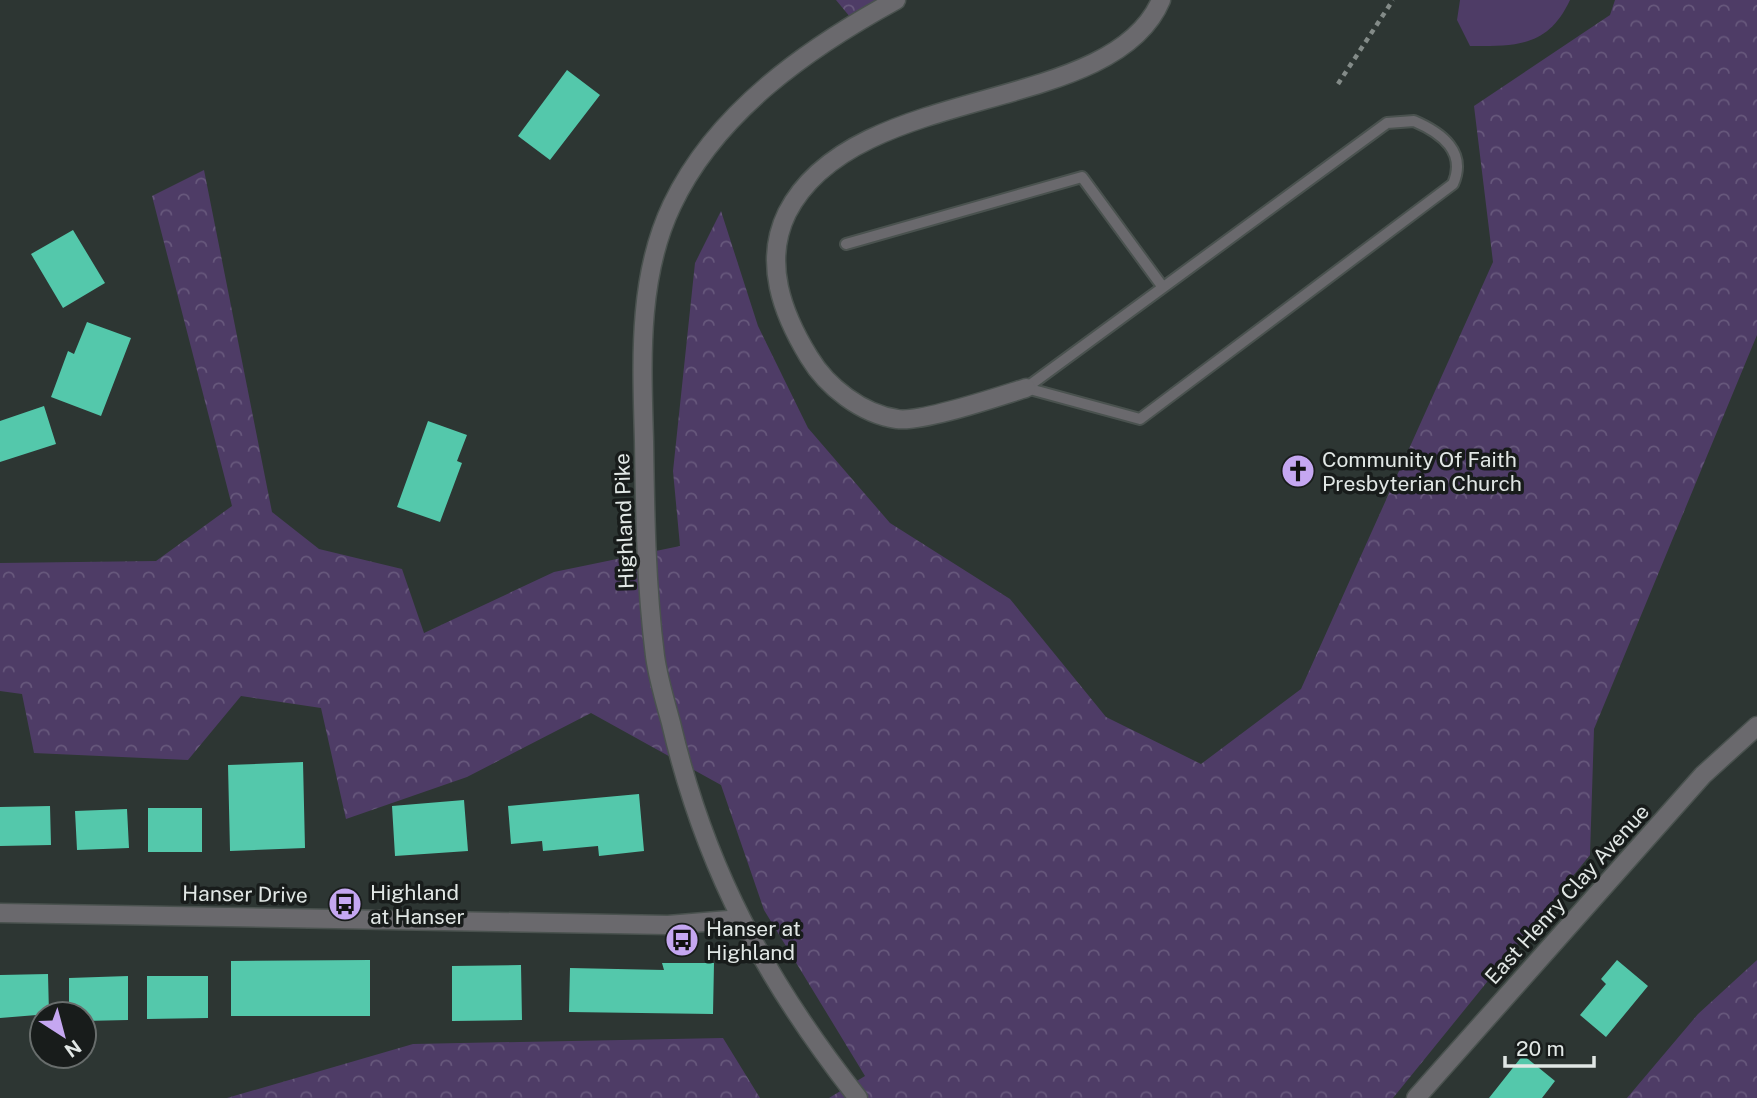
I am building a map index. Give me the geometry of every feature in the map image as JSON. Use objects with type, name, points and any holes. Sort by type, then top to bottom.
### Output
[{"type":"street","name":"Highland Pike","points":[[858,1098],[824,1054],[767,968],[719,876],[684,780],[655,659],[647,567],[642,377],[645,302],[662,230],[672,204],[700,158],[731,121],[773,81],[855,23],[896,0]]},
{"type":"street","points":[[1026,388],[964,407],[899,420],[863,407],[835,390],[814,366],[794,334],[781,300],[774,263],[780,228],[799,191],[852,148],[956,106],[1064,76],[1106,57],[1138,34],[1161,0]]},
{"type":"street","name":"East Henry Clay Avenue","points":[[1416,1098],[1703,775],[1757,726]]},
{"type":"street","name":"Hanser Drive","points":[[0,913],[668,925],[741,919]]},
{"type":"lane","points":[[1415,121],[1438,131],[1458,157],[1459,170],[1453,184],[1140,419],[1026,388],[1162,285],[1387,123],[1415,121]]},
{"type":"lane","points":[[846,244],[1082,177],[1162,285]]},
{"type":"path","points":[[1338,84],[1393,0]]},
{"type":"green space","points":[[836,0],[896,0],[855,23]]},
{"type":"green space","points":[[1460,0],[1570,0],[1552,27],[1529,41],[1470,46],[1457,20]]},
{"type":"green space","points":[[1615,0],[1757,0],[1757,335],[1594,729],[1590,855],[1393,1098],[829,1098],[865,1076],[764,910],[721,785],[591,713],[467,777],[346,819],[321,708],[241,696],[188,760],[34,753],[22,694],[0,691],[0,563],[156,561],[232,506],[152,196],[204,170],[272,512],[319,549],[402,569],[424,633],[554,572],[680,546],[673,471],[695,263],[721,211],[758,326],[808,428],[890,523],[1010,599],[1106,717],[1201,764],[1301,689],[1493,262],[1474,106],[1610,15]]},
{"type":"green space","points":[[1757,960],[1757,1098],[1627,1098],[1698,1014]]},
{"type":"green space","points":[[723,1038],[760,1098],[227,1098],[413,1044]]},
{"type":"building","points":[[567,70],[600,95],[550,160],[518,136]]},
{"type":"building","points":[[73,230],[105,283],[63,308],[31,254]]},
{"type":"building","points":[[87,322],[131,338],[101,416],[51,397],[68,351],[74,354]]},
{"type":"building","points":[[44,406],[56,444],[0,462],[0,421]]},
{"type":"building","points":[[428,421],[467,435],[457,461],[462,463],[440,522],[397,507]]},
{"type":"building","points":[[303,762],[305,848],[230,851],[228,765]]},
{"type":"building","points":[[639,794],[644,851],[599,856],[598,846],[543,851],[542,841],[511,844],[508,806]]},
{"type":"building","points":[[464,800],[468,851],[395,856],[392,806]]},
{"type":"building","points":[[50,806],[51,845],[0,846],[0,807]]},
{"type":"building","points":[[148,808],[202,808],[202,852],[148,852]]},
{"type":"building","points":[[127,809],[129,848],[77,850],[75,811]]},
{"type":"building","points":[[370,960],[370,1016],[231,1016],[231,961]]},
{"type":"building","points":[[1617,960],[1648,986],[1606,1037],[1580,1015],[1606,984],[1601,979]]},
{"type":"building","points":[[662,963],[714,963],[713,1014],[569,1012],[570,968],[664,970]]},
{"type":"building","points":[[521,965],[522,1020],[452,1021],[452,966]]},
{"type":"building","points":[[48,974],[49,1000],[28,1000],[28,1016],[0,1018],[0,975]]},
{"type":"building","points":[[128,976],[128,1020],[98,1021],[98,1000],[69,1000],[69,978]]},
{"type":"building","points":[[147,976],[208,976],[208,1018],[147,1019]]},
{"type":"building","points":[[1523,1055],[1555,1081],[1542,1098],[1489,1098]]},
{"type":"place","name":"Community Of Faith Presbyterian Church","points":[[1298,471]]},
{"type":"place","name":"Highland at Hanser","points":[[345,904]]},
{"type":"place","name":"Hanser at Highland","points":[[682,940]]}]
